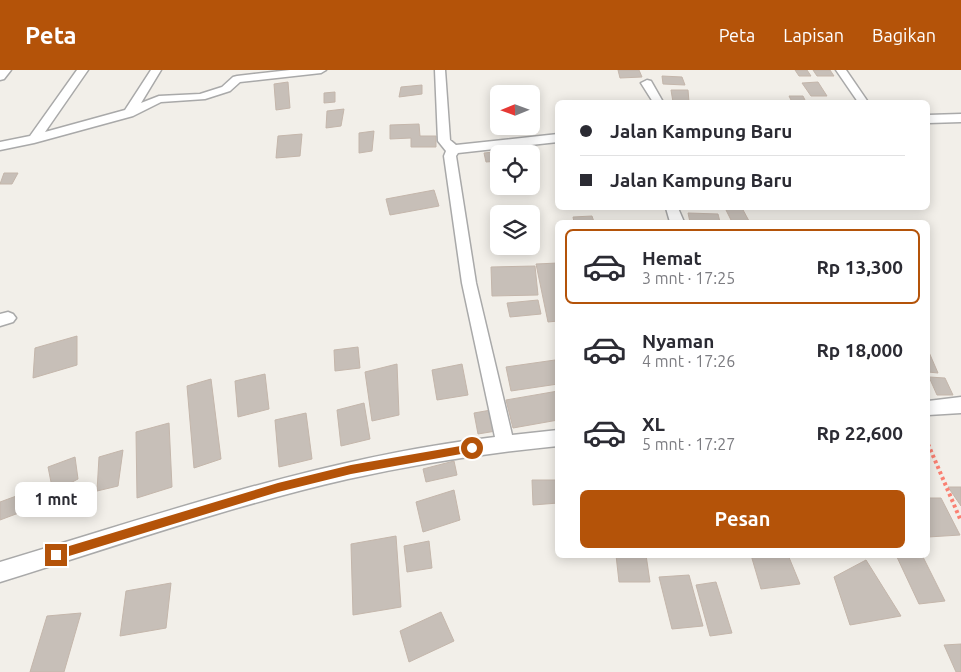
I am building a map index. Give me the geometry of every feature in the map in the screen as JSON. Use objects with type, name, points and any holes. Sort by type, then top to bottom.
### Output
[{"type":"street","points":[[0,77],[6,70]]},
{"type":"street","points":[[34,139],[83,70]]},
{"type":"street","points":[[129,113],[156,70]]},
{"type":"street","points":[[0,146],[34,139],[129,113],[159,99],[201,97],[226,89],[237,79],[320,70]]},
{"type":"street","points":[[440,70],[444,141],[453,150]]},
{"type":"street","points":[[841,70],[862,100]]},
{"type":"street","points":[[647,83],[657,100]]},
{"type":"street","points":[[930,119],[961,118]]},
{"type":"street","points":[[453,150],[555,138]]},
{"type":"street","points":[[453,150],[450,160],[464,240],[469,283],[505,442]]},
{"type":"street","points":[[930,408],[961,405]]},
{"type":"street","points":[[0,572],[278,488],[351,470],[505,442],[555,438]]},
{"type":"path","points":[[930,449],[961,521]]},
{"type":"building","points":[[618,70],[639,70],[642,77],[620,78]]},
{"type":"building","points":[[795,70],[807,70],[811,76],[799,76]]},
{"type":"building","points":[[813,70],[830,70],[834,76],[817,76]]},
{"type":"building","points":[[662,76],[682,77],[685,85],[663,84]]},
{"type":"building","points":[[288,82],[290,108],[276,110],[274,84]]},
{"type":"building","points":[[818,82],[827,96],[811,96],[802,83]]},
{"type":"building","points":[[422,85],[422,94],[399,97],[401,87]]},
{"type":"building","points":[[671,90],[688,90],[689,100],[673,100]]},
{"type":"building","points":[[335,92],[335,102],[324,103],[324,93]]},
{"type":"building","points":[[789,96],[803,96],[805,100],[791,100]]},
{"type":"building","points":[[344,109],[341,126],[326,128],[327,111]]},
{"type":"building","points":[[419,124],[420,136],[436,136],[436,147],[411,147],[411,138],[390,139],[390,125]]},
{"type":"building","points":[[374,131],[372,151],[359,153],[359,133]]},
{"type":"building","points":[[302,134],[300,156],[276,158],[278,136]]},
{"type":"building","points":[[490,152],[490,162],[486,162],[484,153]]},
{"type":"building","points":[[4,173],[18,173],[12,184],[0,184]]},
{"type":"building","points":[[434,190],[439,206],[390,215],[386,199]]},
{"type":"building","points":[[726,210],[743,210],[748,220],[731,220]]},
{"type":"building","points":[[688,213],[718,214],[720,220],[690,220]]},
{"type":"building","points":[[592,216],[593,220],[574,220],[573,217]]},
{"type":"building","points":[[555,263],[555,321],[548,322],[536,264]]},
{"type":"building","points":[[535,266],[538,295],[492,296],[491,267]]},
{"type":"building","points":[[538,300],[541,314],[510,317],[507,303]]},
{"type":"building","points":[[77,336],[77,365],[33,378],[35,348]]},
{"type":"building","points":[[358,347],[360,368],[335,371],[334,350]]},
{"type":"building","points":[[930,355],[938,373],[930,372]]},
{"type":"building","points":[[555,360],[555,384],[511,391],[506,367]]},
{"type":"building","points":[[397,364],[399,415],[372,421],[365,372]]},
{"type":"building","points":[[462,364],[468,395],[437,400],[432,370]]},
{"type":"building","points":[[265,374],[269,409],[238,417],[235,381]]},
{"type":"building","points":[[930,377],[945,378],[953,395],[937,395]]},
{"type":"building","points":[[211,379],[221,459],[194,468],[187,386]]},
{"type":"building","points":[[555,392],[555,421],[513,428],[506,400]]},
{"type":"building","points":[[364,403],[370,439],[341,446],[337,410]]},
{"type":"building","points":[[491,410],[496,431],[478,434],[474,413]]},
{"type":"building","points":[[306,413],[312,459],[279,467],[275,420]]},
{"type":"building","points":[[169,423],[172,487],[137,498],[136,432]]},
{"type":"building","points":[[123,450],[118,486],[97,491],[99,457]]},
{"type":"building","points":[[75,457],[78,479],[53,492],[48,467]]},
{"type":"building","points":[[454,461],[457,475],[426,482],[423,469]]},
{"type":"building","points":[[532,480],[555,480],[555,503],[533,505]]},
{"type":"building","points":[[948,487],[961,487],[961,506]]},
{"type":"building","points":[[454,490],[460,520],[423,532],[416,502]]},
{"type":"building","points":[[30,491],[32,508],[0,520],[0,502]]},
{"type":"building","points":[[930,498],[941,498],[960,535],[930,537]]},
{"type":"building","points":[[396,536],[401,607],[353,615],[351,544]]},
{"type":"building","points":[[429,541],[432,568],[407,572],[404,546]]},
{"type":"building","points":[[616,558],[646,558],[650,582],[619,582]]},
{"type":"building","points":[[752,558],[789,558],[800,584],[761,589]]},
{"type":"building","points":[[897,558],[924,558],[945,601],[919,604]]},
{"type":"building","points":[[866,560],[901,616],[850,625],[834,577]]},
{"type":"building","points":[[689,575],[703,626],[672,629],[659,577]]},
{"type":"building","points":[[716,582],[732,633],[710,636],[696,585]]},
{"type":"building","points":[[171,583],[166,628],[120,636],[126,591]]},
{"type":"building","points":[[441,612],[454,641],[409,662],[400,631]]},
{"type":"building","points":[[81,613],[64,672],[30,672],[47,616]]},
{"type":"building","points":[[961,644],[961,672],[956,672],[944,645]]},
{"type":"route","points":[[56,555],[278,488],[351,470],[472,448]]}]
